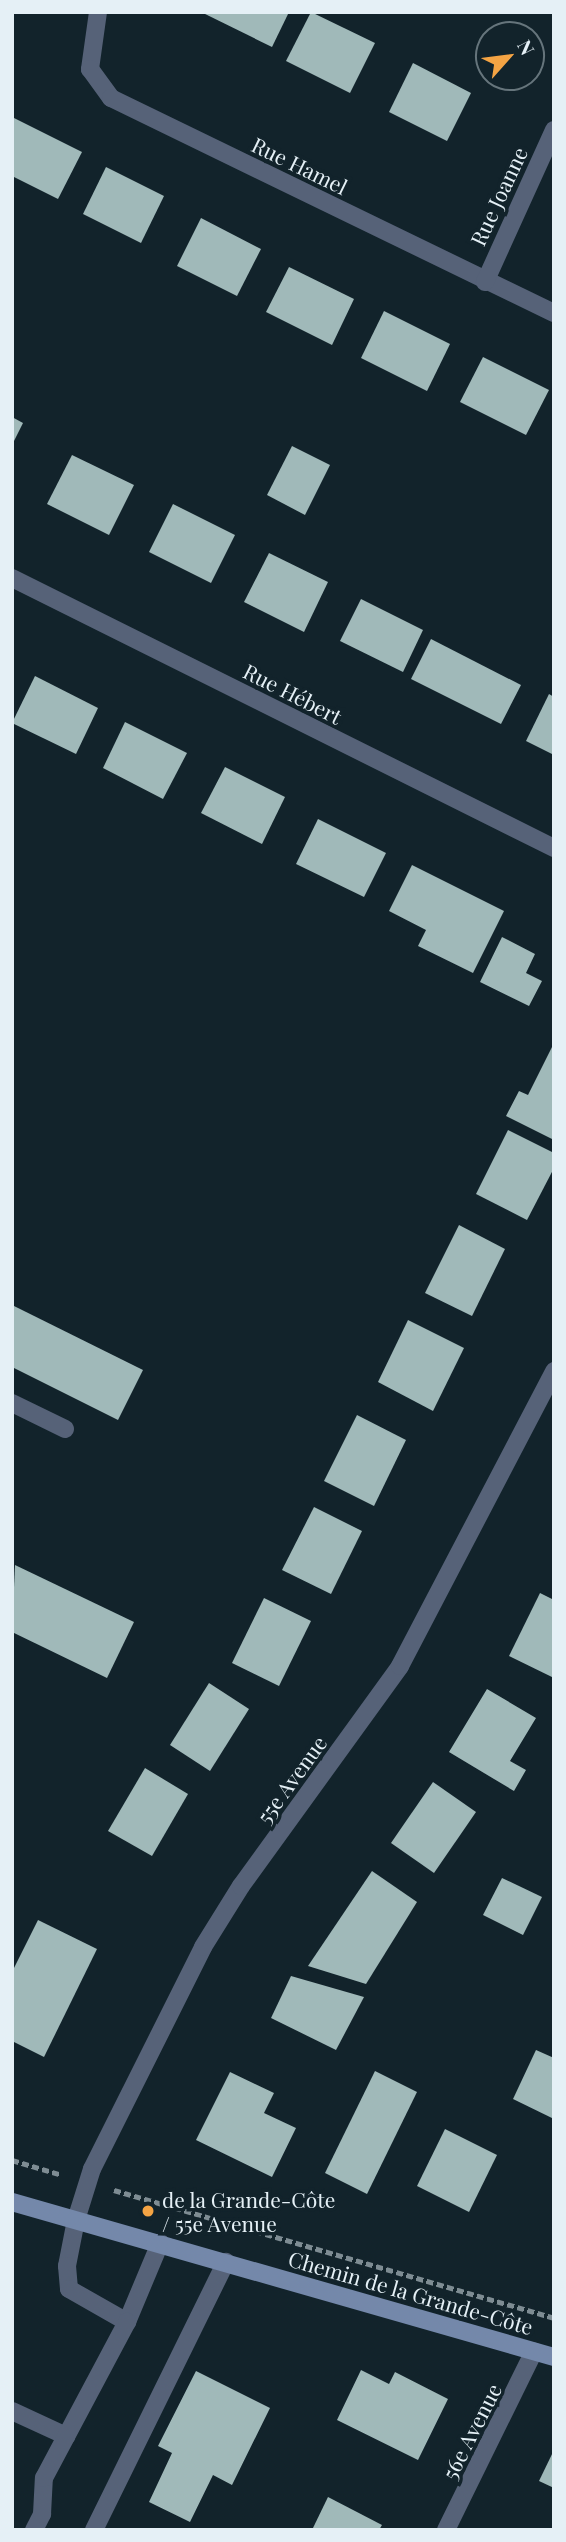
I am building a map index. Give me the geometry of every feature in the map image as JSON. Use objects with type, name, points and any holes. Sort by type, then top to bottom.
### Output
[{"type":"main road","name":"Chemin de la Grande-Côte","points":[[12,2202],[554,2357]]},
{"type":"street","name":"Rue Hamel","points":[[98,12],[90,69],[111,97],[485,282],[554,313]]},
{"type":"street","name":"Rue Joanne","points":[[485,282],[554,130]]},
{"type":"street","name":"Rue Hébert","points":[[12,578],[554,848]]},
{"type":"street","name":"55e Avenue","points":[[127,2322],[69,2289],[67,2266],[76,2220],[92,2169],[202,1947],[410,1650],[554,1371]]},
{"type":"street","points":[[12,1403],[65,1429]]},
{"type":"street","points":[[34,2530],[42,2514],[44,2478],[127,2322],[160,2243]]},
{"type":"street","points":[[94,2530],[226,2262]]},
{"type":"street","name":"56e Avenue","points":[[446,2530],[534,2351]]},
{"type":"street","points":[[12,2411],[66,2436]]},
{"type":"path","points":[[12,2160],[41,2169]]},
{"type":"path","name":"Chemin de la Grande-Côte","points":[[132,2195],[554,2318]]},
{"type":"building","points":[[201,12],[289,12],[272,47]]},
{"type":"building","points":[[311,12],[375,43],[350,93],[286,61]]},
{"type":"building","points":[[413,63],[471,93],[447,141],[389,112]]},
{"type":"building","points":[[14,118],[82,152],[58,199],[12,176]]},
{"type":"building","points":[[106,167],[164,196],[141,243],[83,214]]},
{"type":"building","points":[[201,218],[261,249],[237,296],[177,266]]},
{"type":"building","points":[[289,267],[354,299],[332,345],[266,312]]},
{"type":"building","points":[[384,311],[450,344],[427,391],[361,358]]},
{"type":"building","points":[[483,357],[549,390],[526,435],[460,402]]},
{"type":"building","points":[[12,417],[23,423],[12,445]]},
{"type":"building","points":[[292,446],[330,465],[305,515],[267,495]]},
{"type":"building","points":[[72,455],[134,485],[109,535],[47,504]]},
{"type":"building","points":[[173,504],[235,535],[211,583],[149,552]]},
{"type":"building","points":[[269,553],[328,582],[304,632],[244,602]]},
{"type":"building","points":[[361,599],[423,630],[403,672],[340,641]]},
{"type":"building","points":[[431,639],[521,685],[501,724],[411,679]]},
{"type":"building","points":[[35,676],[98,708],[76,754],[12,723]]},
{"type":"building","points":[[549,694],[554,697],[554,755],[526,741]]},
{"type":"building","points":[[125,722],[187,753],[163,799],[103,768]]},
{"type":"building","points":[[225,767],[285,797],[262,844],[201,813]]},
{"type":"building","points":[[318,819],[386,853],[364,897],[296,864]]},
{"type":"building","points":[[412,865],[504,911],[473,973],[418,946],[426,930],[389,911]]},
{"type":"building","points":[[502,937],[535,954],[526,973],[542,981],[529,1006],[480,982]]},
{"type":"building","points":[[554,1043],[554,1140],[506,1116],[519,1091],[528,1095]]},
{"type":"building","points":[[508,1130],[554,1153],[554,1168],[527,1220],[476,1194]]},
{"type":"building","points":[[459,1225],[505,1249],[472,1316],[425,1293]]},
{"type":"building","points":[[12,1305],[143,1370],[118,1420],[12,1367]]},
{"type":"building","points":[[408,1320],[464,1348],[433,1411],[378,1382]]},
{"type":"building","points":[[357,1415],[406,1440],[374,1506],[324,1481]]},
{"type":"building","points":[[314,1507],[362,1531],[331,1594],[282,1570]]},
{"type":"building","points":[[15,1565],[134,1622],[107,1678],[12,1632]]},
{"type":"building","points":[[540,1593],[554,1600],[554,1678],[509,1656]]},
{"type":"building","points":[[264,1598],[311,1621],[279,1686],[232,1663]]},
{"type":"building","points":[[209,1683],[249,1709],[210,1771],[170,1745]]},
{"type":"building","points":[[487,1689],[536,1718],[510,1761],[526,1770],[514,1791],[449,1752]]},
{"type":"building","points":[[145,1768],[188,1794],[152,1856],[108,1831]]},
{"type":"building","points":[[433,1782],[476,1812],[434,1873],[391,1843]]},
{"type":"building","points":[[372,1871],[417,1902],[366,1984],[308,1966]]},
{"type":"building","points":[[502,1878],[542,1897],[523,1935],[483,1915]]},
{"type":"building","points":[[38,1920],[97,1949],[44,2057],[12,2041],[12,1972]]},
{"type":"building","points":[[291,1976],[364,1997],[336,2050],[271,2018]]},
{"type":"building","points":[[536,2050],[554,2058],[554,2119],[513,2099]]},
{"type":"building","points":[[375,2071],[417,2092],[367,2194],[325,2173]]},
{"type":"building","points":[[230,2072],[274,2093],[264,2113],[296,2128],[272,2177],[196,2140]]},
{"type":"building","points":[[445,2129],[497,2155],[469,2212],[417,2186]]},
{"type":"building","points":[[361,2370],[389,2384],[395,2372],[448,2399],[418,2460],[337,2420]]},
{"type":"building","points":[[196,2371],[270,2408],[232,2485],[213,2475],[190,2522],[149,2502],[172,2453],[158,2446]]},
{"type":"building","points":[[554,2450],[554,2488],[539,2481]]},
{"type":"building","points":[[328,2497],[382,2525],[379,2530],[312,2530]]},
{"type":"place","name":"de la Grande-Côte / 55e Avenue","points":[[148,2211]]}]
